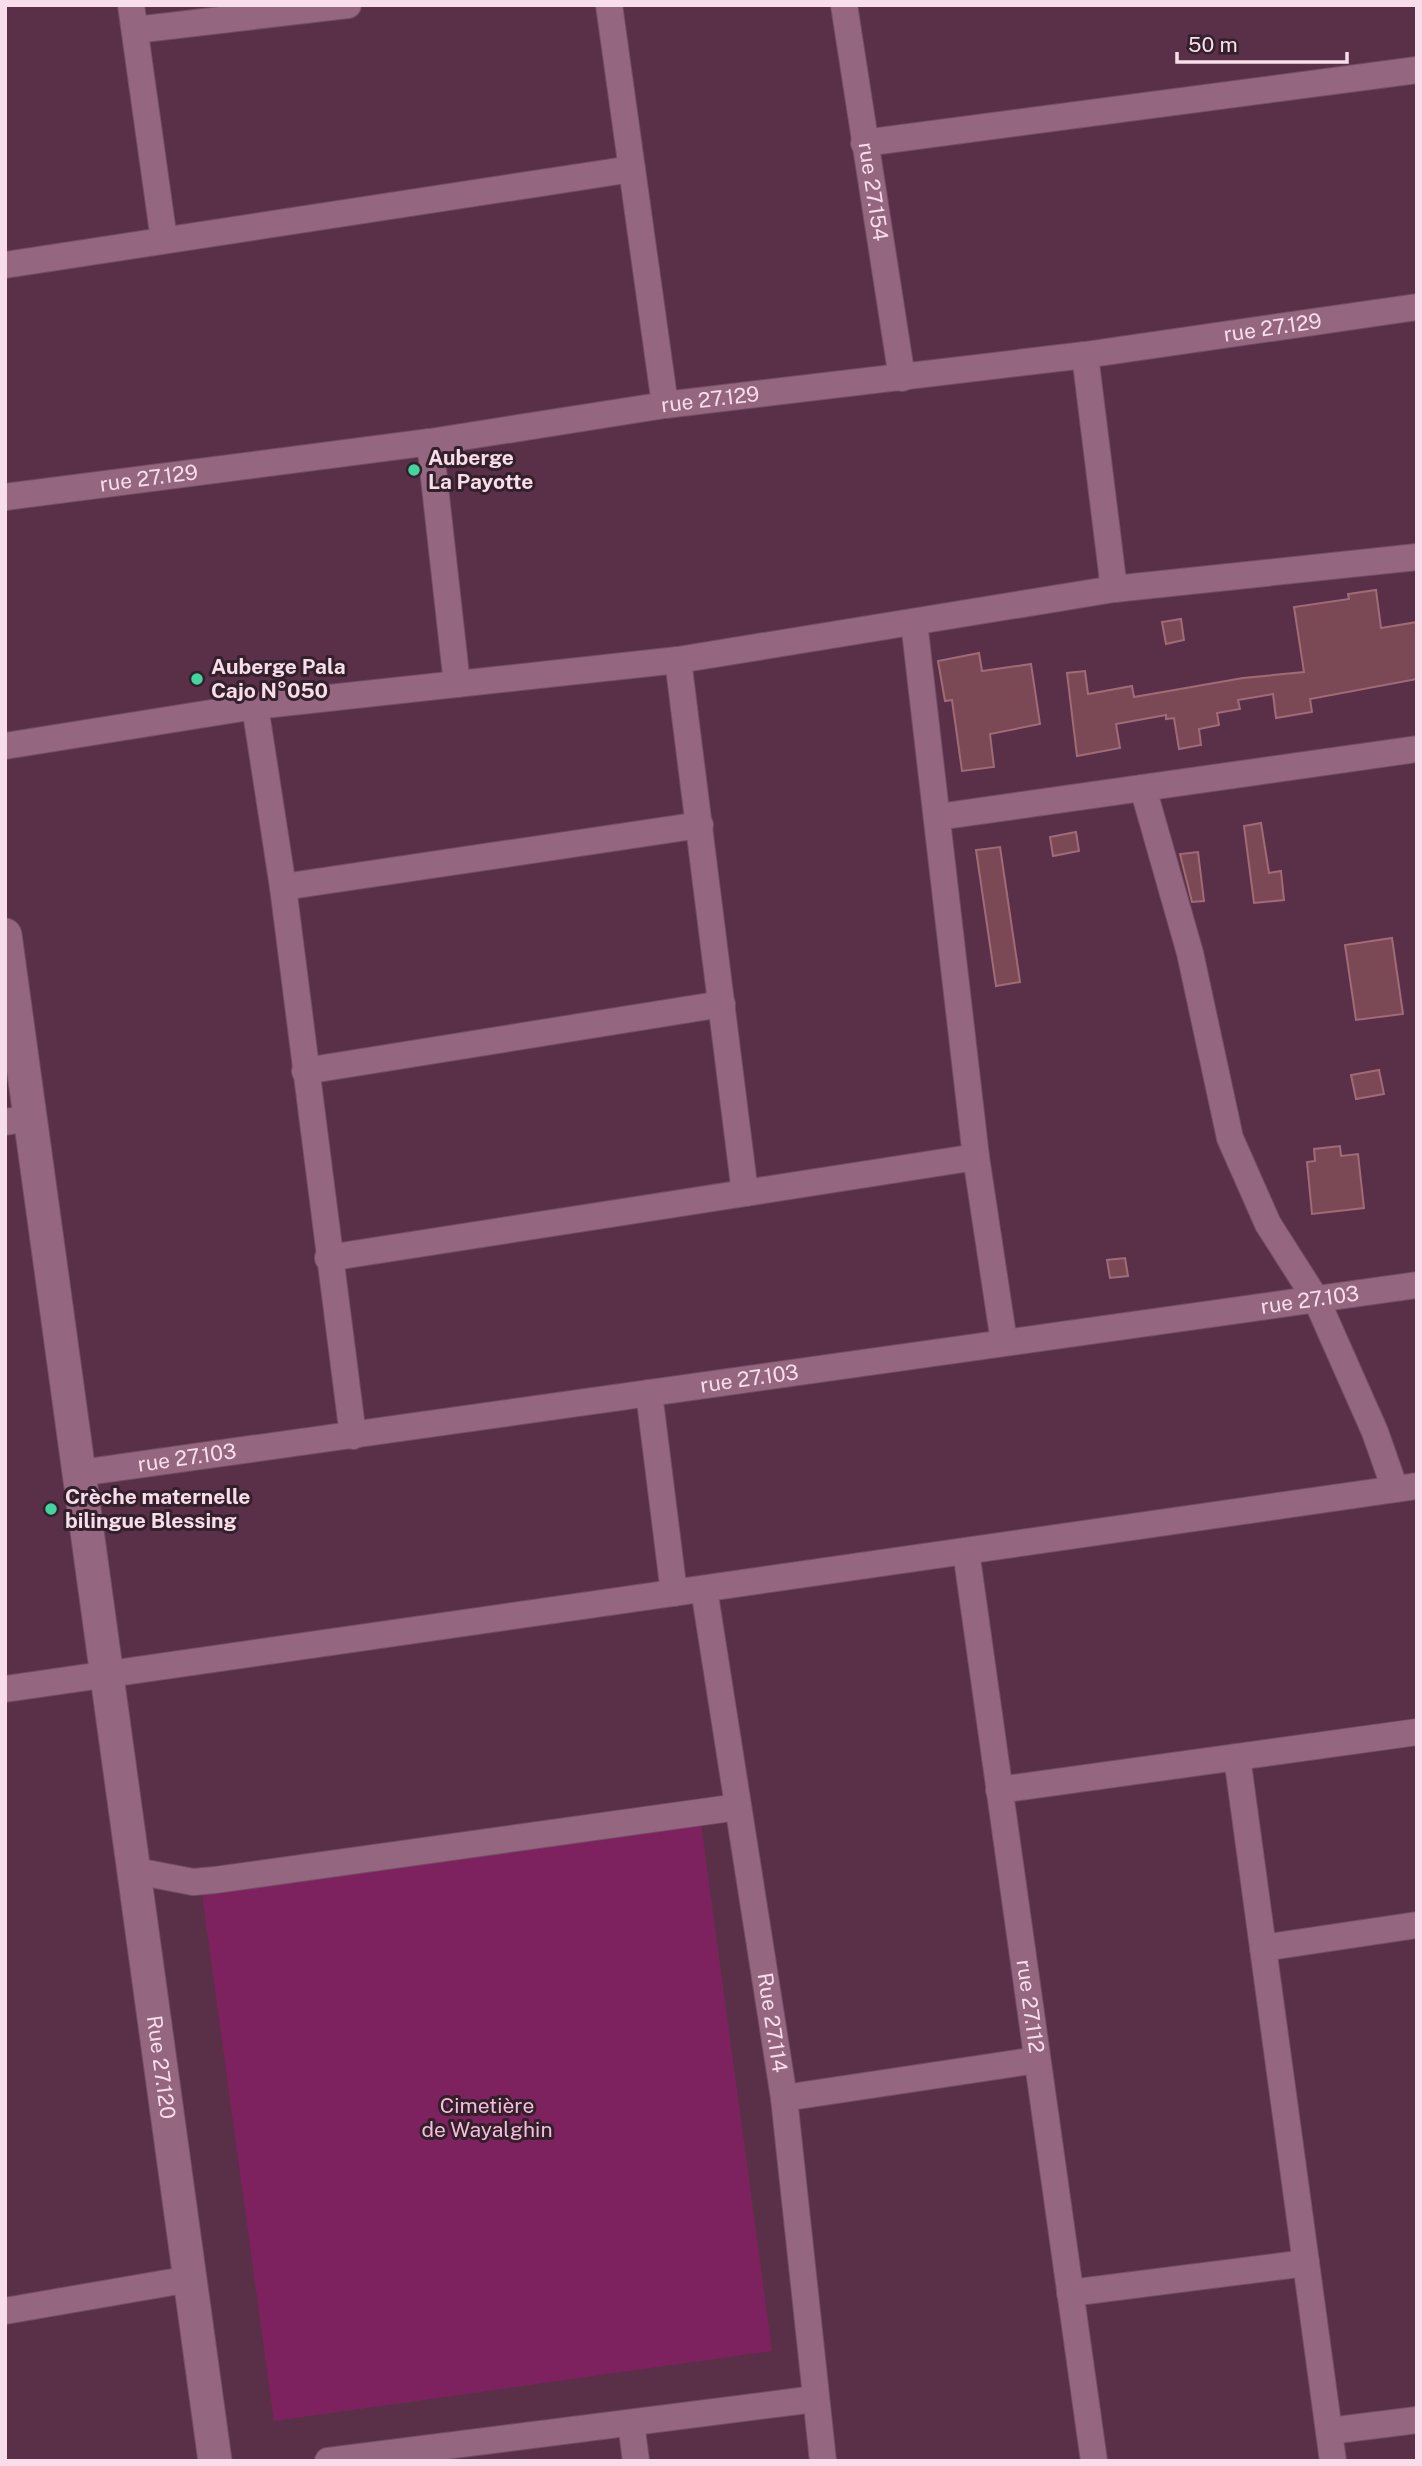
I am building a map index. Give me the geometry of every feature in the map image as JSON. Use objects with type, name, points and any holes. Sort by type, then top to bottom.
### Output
[{"type":"street","points":[[164,240],[133,18],[348,5]]},
{"type":"street","points":[[609,5],[665,405]]},
{"type":"street","name":"rue 27.154","points":[[844,5],[902,379]]},
{"type":"street","points":[[864,143],[1417,71]]},
{"type":"street","points":[[5,265],[632,169]]},
{"type":"street","name":"rue 27.129","points":[[5,497],[430,442],[665,405],[902,379],[1085,355],[1417,307]]},
{"type":"street","points":[[1085,355],[1114,589]]},
{"type":"street","points":[[430,442],[457,684]]},
{"type":"street","points":[[5,746],[255,706],[678,660],[1114,589],[1417,557]]},
{"type":"street","points":[[914,622],[976,1157],[1004,1342]]},
{"type":"street","points":[[678,660],[745,1194]]},
{"type":"street","points":[[255,706],[283,887],[304,1072],[353,1436]]},
{"type":"street","points":[[938,817],[1417,749]]},
{"type":"street","points":[[5,1689],[1406,1488],[1375,1432],[1317,1301],[1268,1224],[1230,1138],[1190,953],[1143,788]]},
{"type":"street","points":[[283,887],[700,825]]},
{"type":"street","name":"Rue 27.120","points":[[5,935],[18,1120],[80,1473],[215,2461]]},
{"type":"street","points":[[304,1072],[722,1004]]},
{"type":"street","points":[[328,1258],[976,1157]]},
{"type":"street","name":"rue 27.103","points":[[80,1473],[1417,1285]]},
{"type":"street","points":[[649,1393],[674,1593]]},
{"type":"street","name":"rue 27.112","points":[[966,1551],[1094,2461]]},
{"type":"street","name":"Rue 27.114","points":[[704,1589],[784,2098],[823,2461]]},
{"type":"street","points":[[999,1790],[1417,1732]]},
{"type":"street","points":[[1237,1757],[1333,2461]]},
{"type":"street","points":[[136,1871],[193,1882],[215,1880],[738,1807]]},
{"type":"street","points":[[1263,1948],[1417,1925]]},
{"type":"street","points":[[784,2098],[1037,2060]]},
{"type":"street","points":[[1070,2293],[1306,2263]]},
{"type":"street","points":[[5,2311],[190,2279]]},
{"type":"street","points":[[328,2461],[442,2455],[631,2423],[815,2399]]},
{"type":"street","points":[[1329,2431],[1417,2420]]},
{"type":"street","points":[[631,2423],[636,2461]]},
{"type":"green space","name":"Cimetière de Wayalghin","points":[[700,1816],[772,2351],[274,2421],[201,1886]]},
{"type":"building","points":[[1376,590],[1381,628],[1417,622],[1417,679],[1310,699],[1312,712],[1276,718],[1273,694],[1238,700],[1240,709],[1217,713],[1219,725],[1199,729],[1201,745],[1179,749],[1174,718],[1166,719],[1166,715],[1116,724],[1120,748],[1077,756],[1067,673],[1085,671],[1088,694],[1132,686],[1134,697],[1243,678],[1304,672],[1294,607],[1349,599],[1348,594]]},
{"type":"building","points":[[1181,619],[1184,640],[1166,644],[1162,622]]},
{"type":"building","points":[[979,653],[982,671],[1031,664],[1040,724],[990,734],[994,767],[962,771],[952,700],[945,701],[938,661]]},
{"type":"building","points":[[1261,823],[1269,873],[1281,871],[1284,900],[1254,903],[1244,826]]},
{"type":"building","points":[[1076,832],[1079,851],[1053,856],[1050,837]]},
{"type":"building","points":[[1000,847],[1020,982],[996,986],[976,850]]},
{"type":"building","points":[[1198,852],[1204,901],[1192,902],[1180,854]]},
{"type":"building","points":[[1392,938],[1403,1014],[1356,1020],[1345,945]]},
{"type":"building","points":[[1379,1070],[1384,1094],[1356,1099],[1351,1075]]},
{"type":"building","points":[[1340,1146],[1341,1156],[1358,1154],[1364,1208],[1312,1214],[1307,1162],[1315,1161],[1314,1149]]},
{"type":"building","points":[[1125,1258],[1128,1276],[1110,1278],[1107,1260]]},
{"type":"place","name":"Auberge La Payotte","points":[[414,470]]},
{"type":"place","name":"Auberge Pala Cajo N°050","points":[[197,679]]},
{"type":"place","name":"Crèche maternelle bilingue Blessing","points":[[51,1509]]}]
